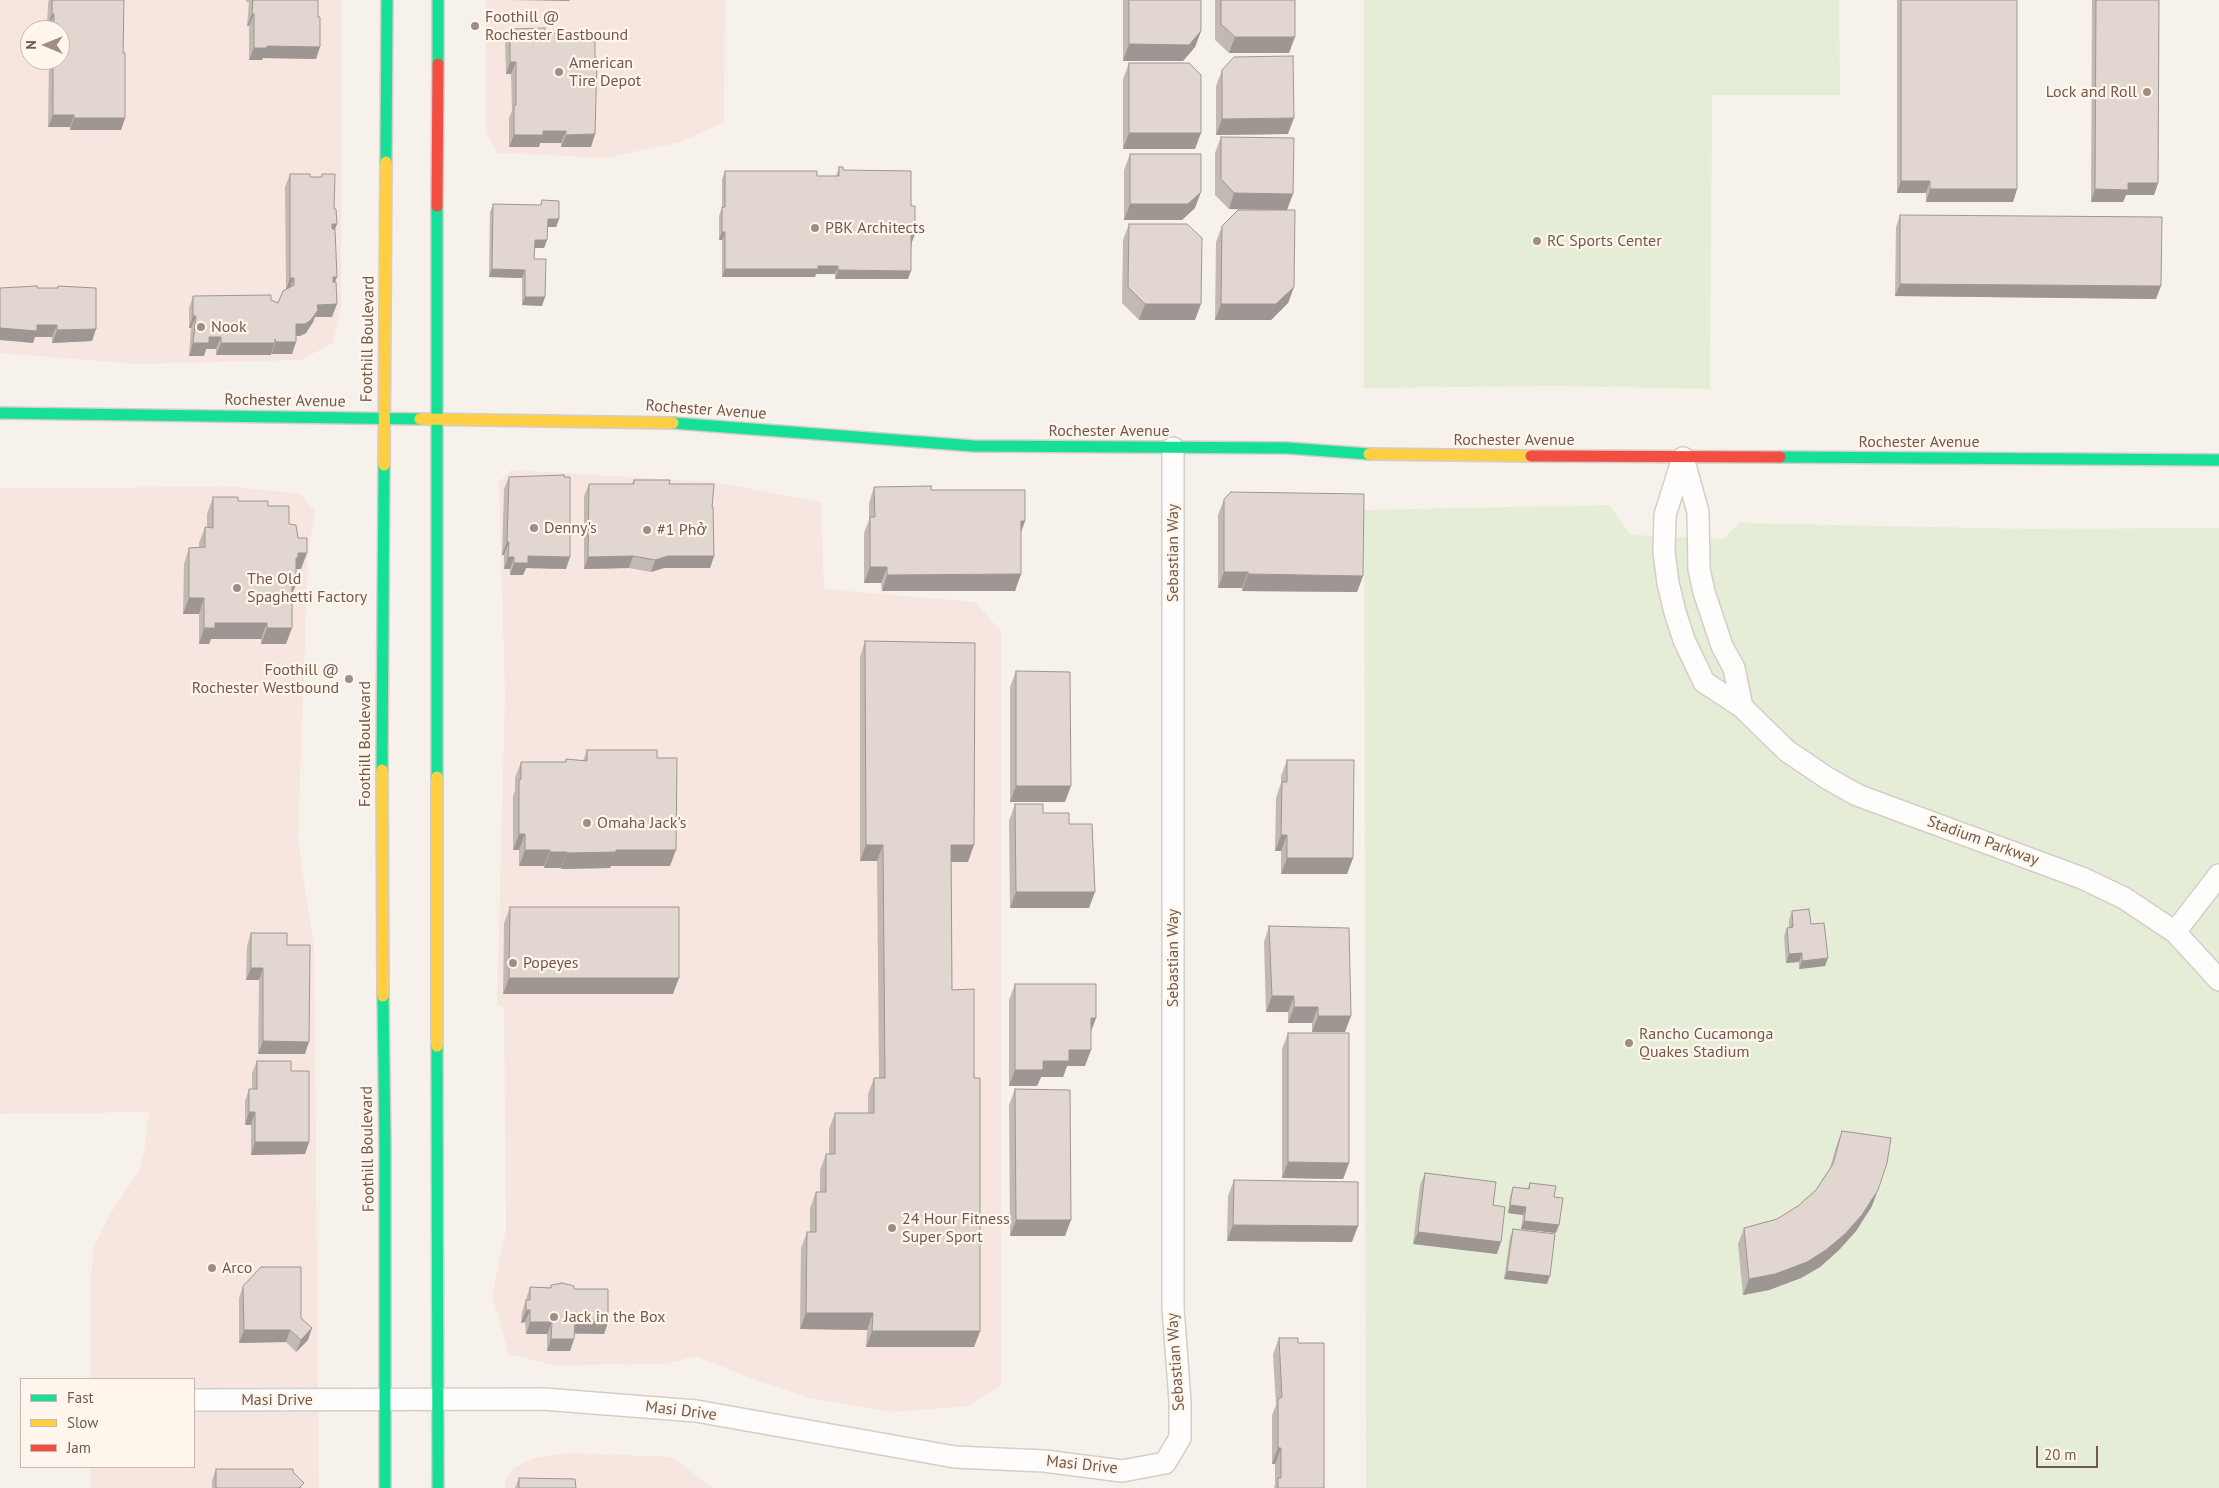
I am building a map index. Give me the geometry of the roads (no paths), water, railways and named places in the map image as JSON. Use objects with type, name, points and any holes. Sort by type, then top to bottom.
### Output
[{"type":"main road","name":"Foothill Boulevard","points":[[385,1488],[385,1144],[381,906],[387,0]]},
{"type":"main road","points":[[438,0],[436,419],[438,1488]]},
{"type":"main road","name":"Rochester Avenue","points":[[0,413],[674,423],[974,446],[1287,448],[1388,455],[2219,460]]},
{"type":"street","name":"Sebastian Way","points":[[1165,1463],[1180,1438],[1180,1402],[1173,1308],[1173,448]]},
{"type":"street","name":"Stadium Parkway","points":[[1683,458],[1665,515],[1664,552],[1668,583],[1684,640],[1704,682],[1742,708],[1788,751],[1817,772],[1857,795],[2082,878],[2124,898],[2175,932],[2219,980]]},
{"type":"street","points":[[1683,458],[1698,512],[1699,569],[1704,592],[1722,646],[1734,668],[1742,708]]},
{"type":"street","points":[[2175,932],[2219,875]]},
{"type":"street","name":"Masi Drive","points":[[195,1400],[543,1398],[696,1411],[955,1457],[1044,1461],[1122,1471],[1165,1463]]},
{"type":"place","name":"Foothill @ Rochester Eastbound","points":[[475,26]]},
{"type":"place","name":"American Tire Depot","points":[[559,72]]},
{"type":"place","name":"Lock and Roll","points":[[2147,92]]},
{"type":"place","name":"PBK Architects","points":[[815,228]]},
{"type":"place","name":"RC Sports Center","points":[[1537,241]]},
{"type":"place","name":"Nook","points":[[201,327]]},
{"type":"place","name":"Denny's","points":[[534,528]]},
{"type":"place","name":"#1 Phở","points":[[647,530]]},
{"type":"place","name":"The Old Spaghetti Factory","points":[[237,588]]},
{"type":"place","name":"Foothill @ Rochester Westbound","points":[[349,679]]},
{"type":"place","name":"Omaha Jack's","points":[[587,823]]},
{"type":"place","name":"Popeyes","points":[[513,963]]},
{"type":"place","name":"Rancho Cucamonga Quakes Stadium","points":[[1629,1043]]},
{"type":"place","name":"24 Hour Fitness Super Sport","points":[[892,1228]]},
{"type":"place","name":"Arco","points":[[212,1268]]},
{"type":"place","name":"Jack in the Box","points":[[554,1317]]}]
